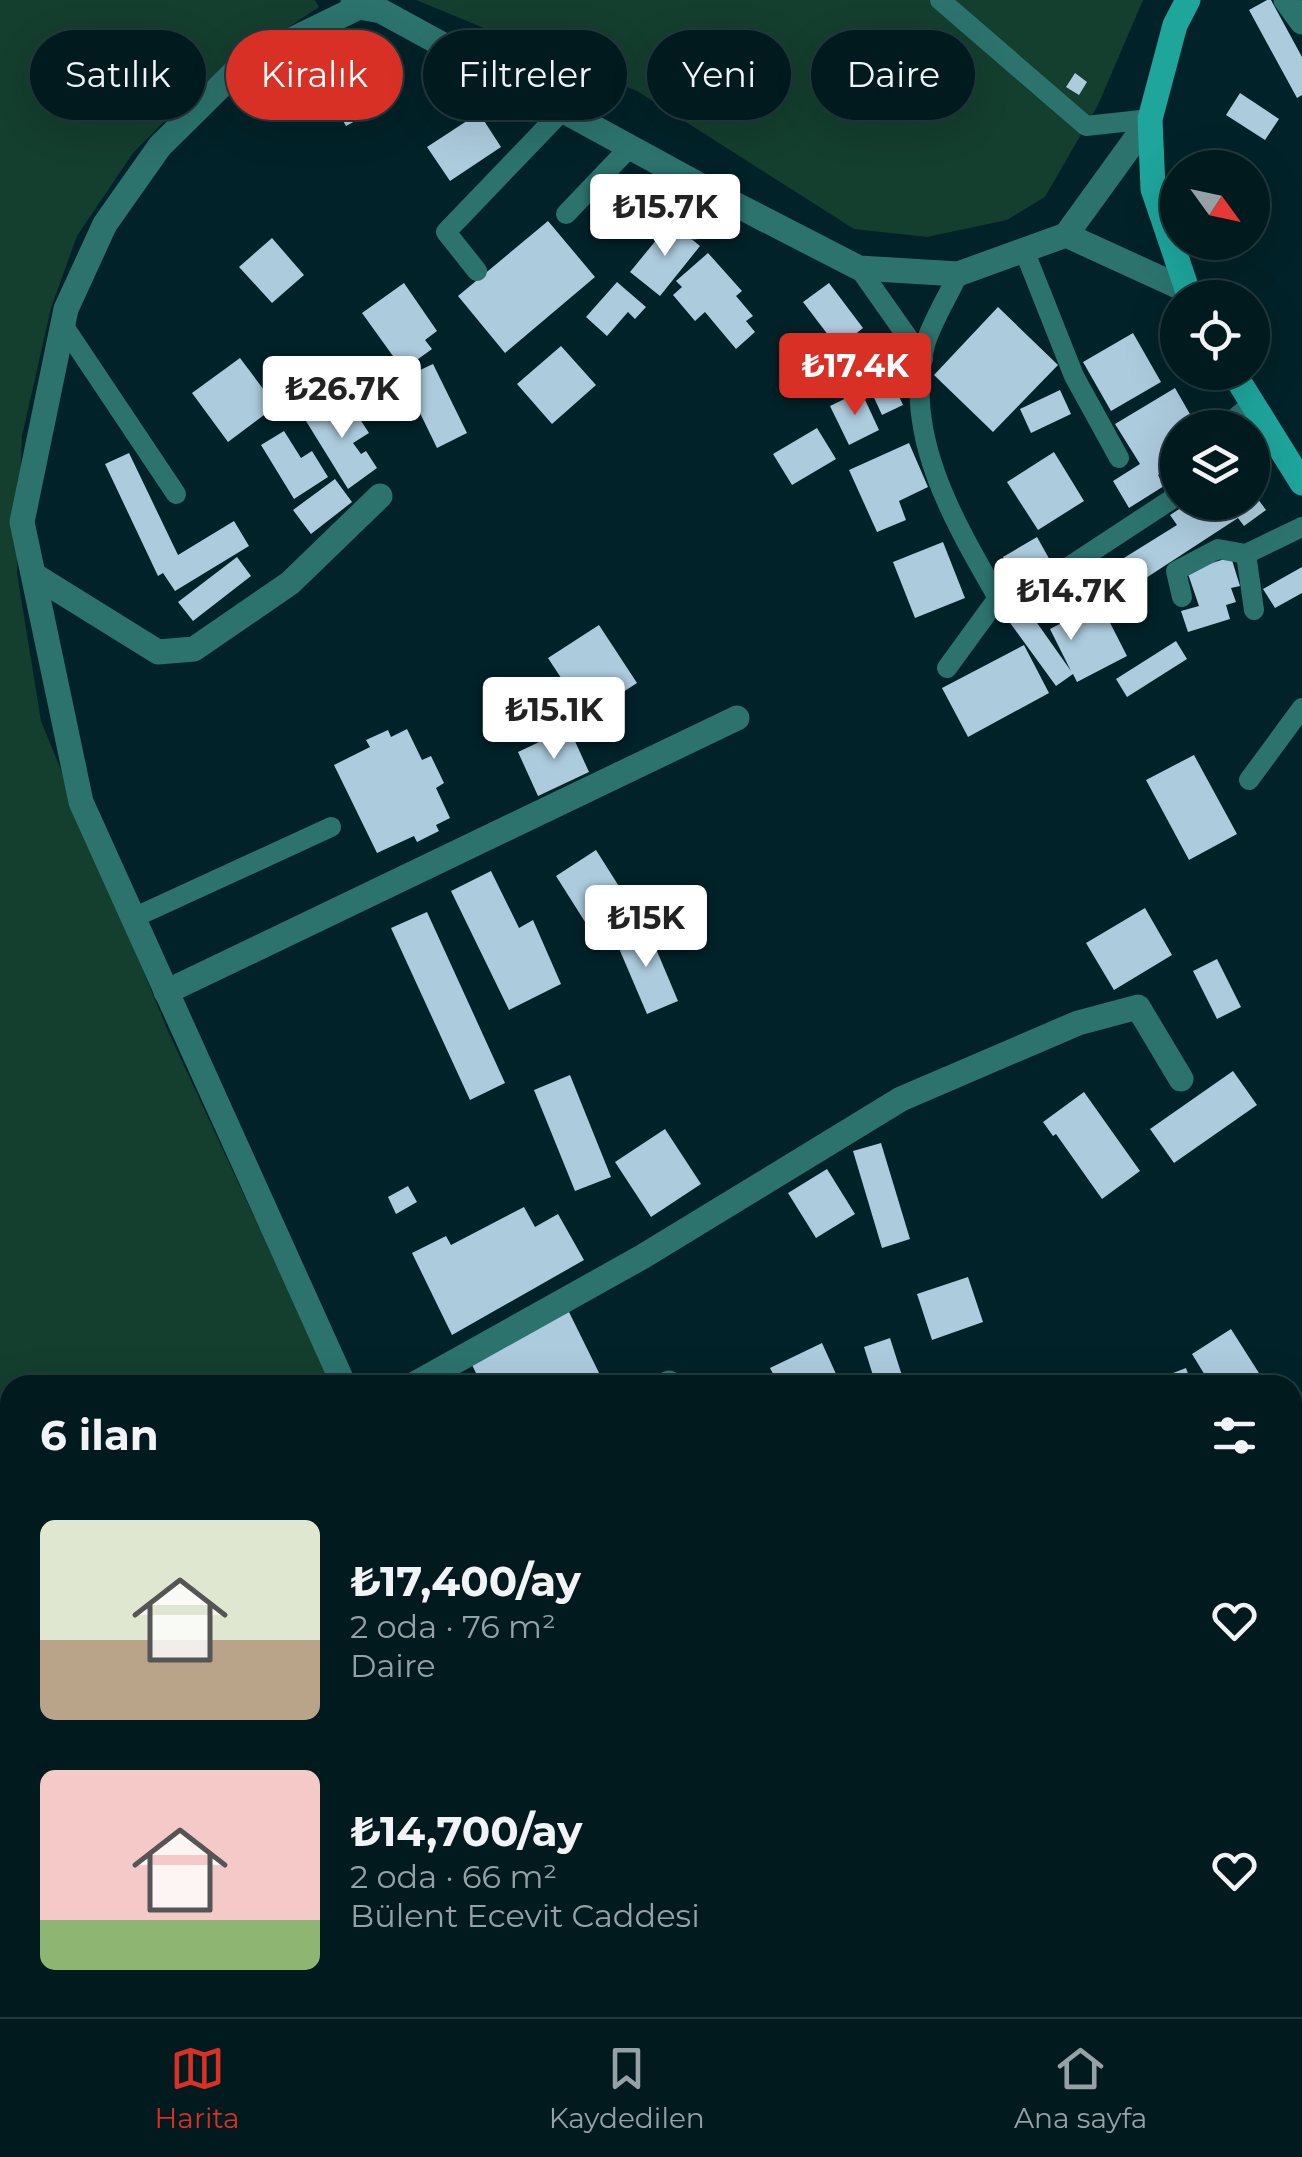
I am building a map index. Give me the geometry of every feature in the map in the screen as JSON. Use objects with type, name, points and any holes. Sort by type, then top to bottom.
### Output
[{"type":"main road","points":[[1183,280],[1153,189],[1150,119],[1175,25],[1188,0]]},
{"type":"main road","points":[[1242,390],[1302,483]]},
{"type":"street","points":[[1286,0],[1302,22]]},
{"type":"street","points":[[339,1375],[81,802],[22,522],[66,309],[105,224],[160,146],[244,62],[356,3],[382,11],[423,33]]},
{"type":"street","points":[[581,120],[858,268],[958,274],[1066,236],[1150,119]]},
{"type":"street","points":[[1066,236],[1160,281]]},
{"type":"street","points":[[34,575],[158,652],[194,649],[290,583],[380,496]]},
{"type":"street","points":[[166,992],[737,718]]},
{"type":"street","points":[[431,1375],[642,1257],[900,1099],[1078,1022],[1138,1007],[1181,1078]]},
{"type":"lane","points":[[940,0],[1086,126],[1150,119]]},
{"type":"lane","points":[[476,271],[446,232],[553,120]]},
{"type":"lane","points":[[566,214],[630,147]]},
{"type":"lane","points":[[694,230],[725,199]]},
{"type":"lane","points":[[1024,250],[1074,376],[1119,458]]},
{"type":"lane","points":[[858,268],[923,360]]},
{"type":"lane","points":[[946,668],[998,598],[951,516],[929,450],[918,400],[926,343],[958,274]]},
{"type":"lane","points":[[63,326],[176,494]]},
{"type":"lane","points":[[1243,410],[1250,404]]},
{"type":"lane","points":[[1041,586],[1160,508]]},
{"type":"lane","points":[[1182,598],[1176,571],[1218,548],[1246,554],[1302,527]]},
{"type":"lane","points":[[1246,554],[1254,610]]},
{"type":"lane","points":[[1249,780],[1302,708]]},
{"type":"lane","points":[[133,918],[330,828]]},
{"type":"green space","points":[[0,0],[315,0],[319,7],[284,30],[226,30],[226,68],[206,82],[206,30],[30,30],[30,120],[166,120],[133,153],[77,236],[51,308],[22,436],[17,573],[41,721],[167,1029],[327,1375],[0,1375]]},
{"type":"green space","points":[[416,0],[1143,0],[1098,105],[1045,197],[1007,220],[927,237],[854,229],[683,120],[791,120],[791,30],[647,30],[647,97],[627,87],[627,30],[489,30]]},
{"type":"building","points":[[1271,0],[1302,57],[1302,95],[1297,98],[1249,10]]},
{"type":"building","points":[[1075,73],[1087,82],[1079,95],[1066,87]]},
{"type":"building","points":[[1240,93],[1279,119],[1265,140],[1226,115]]},
{"type":"building","points":[[468,120],[484,120],[501,147],[450,181],[427,147]]},
{"type":"building","points":[[548,221],[595,277],[505,353],[458,296]]},
{"type":"building","points":[[671,222],[700,246],[660,296],[630,272]]},
{"type":"building","points":[[272,238],[304,275],[272,303],[239,267]]},
{"type":"building","points":[[708,253],[742,291],[736,296],[753,316],[746,321],[755,332],[736,349],[705,312],[695,321],[673,295],[682,287],[676,281]]},
{"type":"building","points":[[617,282],[646,307],[635,319],[628,312],[607,336],[586,317]]},
{"type":"building","points":[[404,283],[437,331],[425,340],[432,349],[403,370],[362,313]]},
{"type":"building","points":[[829,283],[863,328],[838,348],[803,302]]},
{"type":"building","points":[[998,307],[1058,365],[993,432],[934,375]]},
{"type":"building","points":[[1133,333],[1160,383],[1111,411],[1083,362]]},
{"type":"building","points":[[561,346],[596,385],[552,424],[517,384]]},
{"type":"building","points":[[240,358],[276,406],[228,442],[192,393]]},
{"type":"building","points":[[433,364],[467,433],[437,448],[403,378]]},
{"type":"building","points":[[885,366],[903,405],[882,415],[864,376]]},
{"type":"building","points":[[1060,390],[1071,414],[1031,433],[1020,409]]},
{"type":"building","points":[[1172,390],[1176,390],[1188,410],[1160,410],[1160,489],[1129,508],[1113,481],[1140,464],[1115,424]]},
{"type":"building","points":[[861,391],[879,430],[849,445],[830,406]]},
{"type":"building","points":[[330,396],[341,414],[352,407],[369,433],[353,443],[361,454],[366,451],[377,468],[348,489],[306,421],[315,415],[310,408]]},
{"type":"building","points":[[817,428],[836,459],[792,485],[773,454]]},
{"type":"building","points":[[284,431],[301,458],[312,451],[328,477],[294,499],[261,445]]},
{"type":"building","points":[[909,443],[928,487],[899,501],[906,520],[877,532],[849,470]]},
{"type":"building","points":[[1054,452],[1084,501],[1038,530],[1007,482]]},
{"type":"building","points":[[129,453],[178,555],[234,521],[249,546],[175,591],[163,573],[158,576],[105,464]]},
{"type":"building","points":[[335,479],[352,502],[311,534],[293,510]]},
{"type":"building","points":[[1174,520],[1235,520],[1126,591],[1111,566],[1177,525]]},
{"type":"building","points":[[1037,537],[1051,562],[1018,581],[1003,557]]},
{"type":"building","points":[[943,542],[965,598],[915,618],[893,562]]},
{"type":"building","points":[[237,557],[251,576],[193,621],[178,602]]},
{"type":"building","points":[[1231,557],[1240,586],[1231,588],[1236,602],[1226,605],[1230,619],[1188,632],[1181,611],[1199,606],[1187,571]]},
{"type":"building","points":[[1302,567],[1302,593],[1275,608],[1263,589]]},
{"type":"building","points":[[1023,603],[1071,671],[1050,629],[1100,603],[1127,656],[1077,682],[1073,674],[1056,686],[1005,616]]},
{"type":"building","points":[[599,625],[637,683],[586,716],[548,658]]},
{"type":"building","points":[[1176,641],[1187,659],[1127,697],[1116,679]]},
{"type":"building","points":[[1024,645],[1049,693],[968,737],[942,688]]},
{"type":"building","points":[[569,728],[589,772],[538,796],[518,752]]},
{"type":"building","points":[[407,729],[422,760],[431,756],[444,783],[436,788],[450,818],[436,825],[439,831],[417,842],[414,836],[377,853],[334,765],[370,747],[366,740],[388,730],[391,737]]},
{"type":"building","points":[[1194,755],[1237,834],[1189,860],[1146,780]]},
{"type":"building","points":[[596,850],[627,899],[587,925],[556,876]]},
{"type":"building","points":[[491,871],[519,928],[533,920],[561,984],[509,1010],[451,891]]},
{"type":"building","points":[[1145,908],[1172,955],[1114,990],[1086,943]]},
{"type":"building","points":[[427,912],[505,1083],[470,1100],[391,928]]},
{"type":"building","points":[[646,925],[678,1001],[647,1014],[615,939]]},
{"type":"building","points":[[1217,959],[1241,1007],[1217,1019],[1193,971]]},
{"type":"building","points":[[1233,1071],[1257,1105],[1174,1163],[1150,1129]]},
{"type":"building","points":[[570,1075],[611,1177],[575,1191],[534,1090]]},
{"type":"building","points":[[1084,1092],[1140,1171],[1102,1199],[1056,1134],[1053,1136],[1043,1122]]},
{"type":"building","points":[[665,1129],[701,1184],[651,1217],[615,1162]]},
{"type":"building","points":[[881,1143],[910,1239],[882,1248],[853,1151]]},
{"type":"building","points":[[827,1169],[855,1214],[816,1238],[788,1193]]},
{"type":"building","points":[[408,1186],[417,1202],[396,1214],[388,1197]]},
{"type":"building","points":[[524,1207],[535,1227],[558,1214],[584,1260],[452,1335],[412,1253],[446,1236],[451,1245]]},
{"type":"building","points":[[968,1277],[983,1322],[932,1340],[917,1294]]},
{"type":"building","points":[[569,1312],[600,1375],[477,1375],[470,1361]]},
{"type":"building","points":[[1231,1329],[1260,1375],[1205,1375],[1192,1354]]},
{"type":"building","points":[[890,1338],[902,1375],[873,1375],[864,1347]]},
{"type":"building","points":[[822,1343],[836,1375],[774,1375],[770,1368]]},
{"type":"building","points":[[1186,1368],[1188,1375],[1168,1375]]}]
